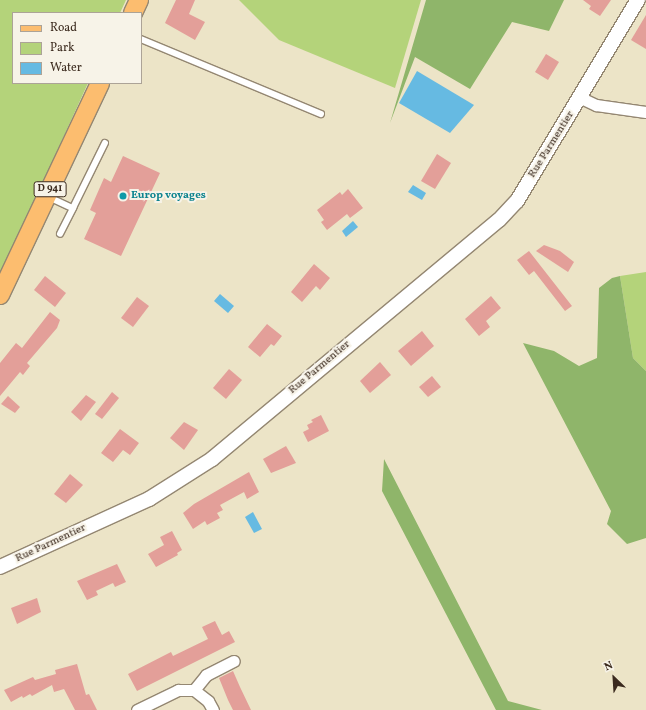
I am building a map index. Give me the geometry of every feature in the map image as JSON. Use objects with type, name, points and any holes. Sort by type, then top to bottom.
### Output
[{"type":"main road","points":[[133,12],[139,0]]},
{"type":"main road","name":"D 941","points":[[0,295],[100,84]]},
{"type":"street","name":"Rue Parmentier","points":[[0,567],[148,499],[212,459],[499,220],[517,201],[581,98],[638,0]]},
{"type":"street","points":[[581,98],[596,105],[646,112]]},
{"type":"street","points":[[194,690],[206,675],[234,661]]},
{"type":"street","points":[[137,710],[178,690],[194,690],[208,701],[213,710]]},
{"type":"lane","points":[[142,39],[321,114]]},
{"type":"lane","points":[[60,234],[106,143]]},
{"type":"lane","points":[[47,196],[73,208]]},
{"type":"green space","points":[[0,0],[126,0],[120,12],[12,12],[12,84],[88,84],[0,277]]},
{"type":"green space","points":[[239,0],[421,0],[395,88],[279,40]]},
{"type":"green space","points":[[426,0],[564,0],[549,31],[512,22],[470,89],[415,57],[390,123]]},
{"type":"green space","points":[[646,272],[646,371],[633,358],[620,276]]},
{"type":"green space","points":[[620,276],[633,358],[646,371],[646,538],[627,544],[607,524],[611,511],[523,343],[554,351],[579,366],[597,358],[599,288],[612,278]]},
{"type":"green space","points":[[384,459],[508,701],[542,710],[496,710],[382,491]]},
{"type":"water","points":[[417,71],[474,105],[450,133],[399,103]]},
{"type":"water","points":[[413,185],[426,193],[422,200],[408,192]]},
{"type":"water","points":[[353,221],[358,227],[346,237],[342,231]]},
{"type":"water","points":[[220,294],[234,306],[228,313],[214,301]]},
{"type":"water","points":[[253,512],[262,529],[254,533],[245,517]]},
{"type":"building","points":[[176,0],[195,0],[189,14],[205,22],[195,40],[165,23]]},
{"type":"building","points":[[583,0],[611,0],[600,16],[589,9],[591,6]]},
{"type":"building","points":[[646,15],[646,49],[631,40]]},
{"type":"building","points":[[546,54],[559,62],[548,80],[535,72]]},
{"type":"building","points":[[437,154],[451,163],[435,189],[421,181]]},
{"type":"building","name":"Europ voyages","points":[[123,156],[160,173],[121,256],[84,239],[96,213],[90,210],[104,178],[111,182]]},
{"type":"building","points":[[348,189],[363,208],[350,218],[347,214],[327,230],[321,222],[324,220],[317,210],[340,192],[342,195]]},
{"type":"building","points":[[544,245],[560,251],[574,262],[568,272],[536,251]]},
{"type":"building","points":[[529,251],[572,306],[565,311],[534,271],[529,275],[517,260]]},
{"type":"building","points":[[314,264],[330,278],[320,290],[316,286],[302,302],[291,292]]},
{"type":"building","points":[[45,276],[66,293],[55,307],[34,290]]},
{"type":"building","points":[[491,296],[501,308],[486,321],[490,327],[479,336],[465,319]]},
{"type":"building","points":[[137,297],[149,306],[133,327],[121,318]]},
{"type":"building","points":[[50,312],[60,320],[57,328],[27,363],[30,366],[23,375],[20,372],[0,396],[0,363],[16,343],[22,348]]},
{"type":"building","points":[[267,324],[282,336],[274,346],[271,344],[260,357],[248,347]]},
{"type":"building","points":[[422,331],[434,346],[411,366],[398,351]]},
{"type":"building","points":[[380,362],[391,375],[370,393],[360,381]]},
{"type":"building","points":[[229,369],[242,380],[226,399],[213,388]]},
{"type":"building","points":[[432,376],[441,387],[428,397],[419,387]]},
{"type":"building","points":[[112,392],[119,398],[102,419],[95,414]]},
{"type":"building","points":[[86,395],[96,402],[81,421],[71,412]]},
{"type":"building","points":[[8,396],[20,407],[15,413],[1,404]]},
{"type":"building","points":[[321,415],[329,431],[308,442],[303,432],[309,429],[307,425],[313,422],[311,420]]},
{"type":"building","points":[[184,422],[198,430],[184,450],[170,438]]},
{"type":"building","points":[[120,429],[139,443],[130,455],[123,450],[113,462],[101,453]]},
{"type":"building","points":[[286,446],[296,463],[271,473],[263,459]]},
{"type":"building","points":[[249,472],[259,492],[247,499],[244,492],[220,505],[223,510],[217,513],[220,518],[207,525],[205,521],[193,529],[183,513],[194,504]]},
{"type":"building","points":[[70,474],[83,485],[66,503],[54,494]]},
{"type":"building","points":[[172,531],[182,550],[177,553],[178,555],[156,567],[148,554],[164,545],[160,537]]},
{"type":"building","points":[[117,564],[126,582],[115,587],[113,583],[96,591],[98,595],[87,600],[77,581]]},
{"type":"building","points":[[37,598],[41,612],[17,624],[11,608]]},
{"type":"building","points":[[215,621],[222,635],[229,631],[235,642],[137,691],[128,674],[171,652],[173,656],[208,639],[202,627]]},
{"type":"building","points":[[77,664],[86,695],[89,694],[97,710],[75,710],[64,689],[54,692],[52,685],[32,696],[30,694],[23,698],[22,696],[11,702],[4,690],[33,677],[35,680],[56,674],[55,670]]},
{"type":"building","points":[[233,671],[251,710],[233,710],[228,700],[219,678]]},
{"type":"place","name":"Europ voyages","points":[[123,196]]}]
